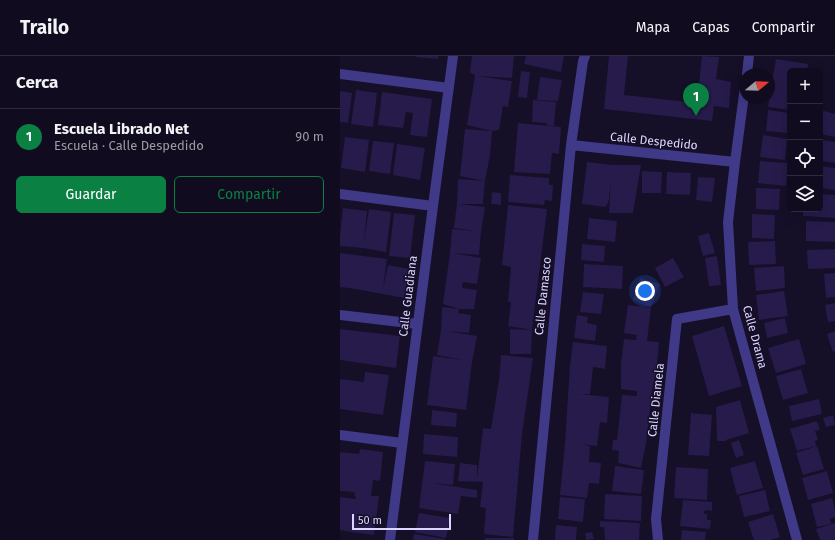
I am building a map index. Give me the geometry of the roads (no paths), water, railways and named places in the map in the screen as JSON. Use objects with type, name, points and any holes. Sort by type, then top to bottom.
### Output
[{"type":"street","name":"Calle Guadiana","points":[[390,540],[453,56]]},
{"type":"street","name":"Calle Damasco","points":[[533,540],[571,145],[585,56]]},
{"type":"street","points":[[748,68],[749,56]]},
{"type":"street","points":[[340,74],[449,88]]},
{"type":"street","name":"Calle Drama","points":[[743,104],[734,162],[728,222],[733,309],[797,540]]},
{"type":"street","name":"Calle Despedido","points":[[571,145],[734,162]]},
{"type":"street","points":[[340,194],[433,206]]},
{"type":"street","name":"Calle Diamela","points":[[658,540],[656,519],[678,319],[733,309]]},
{"type":"street","points":[[340,314],[417,324]]},
{"type":"street","points":[[340,435],[402,443]]},
{"type":"place","name":"Escuela Librado Net","points":[[696,116]]}]
